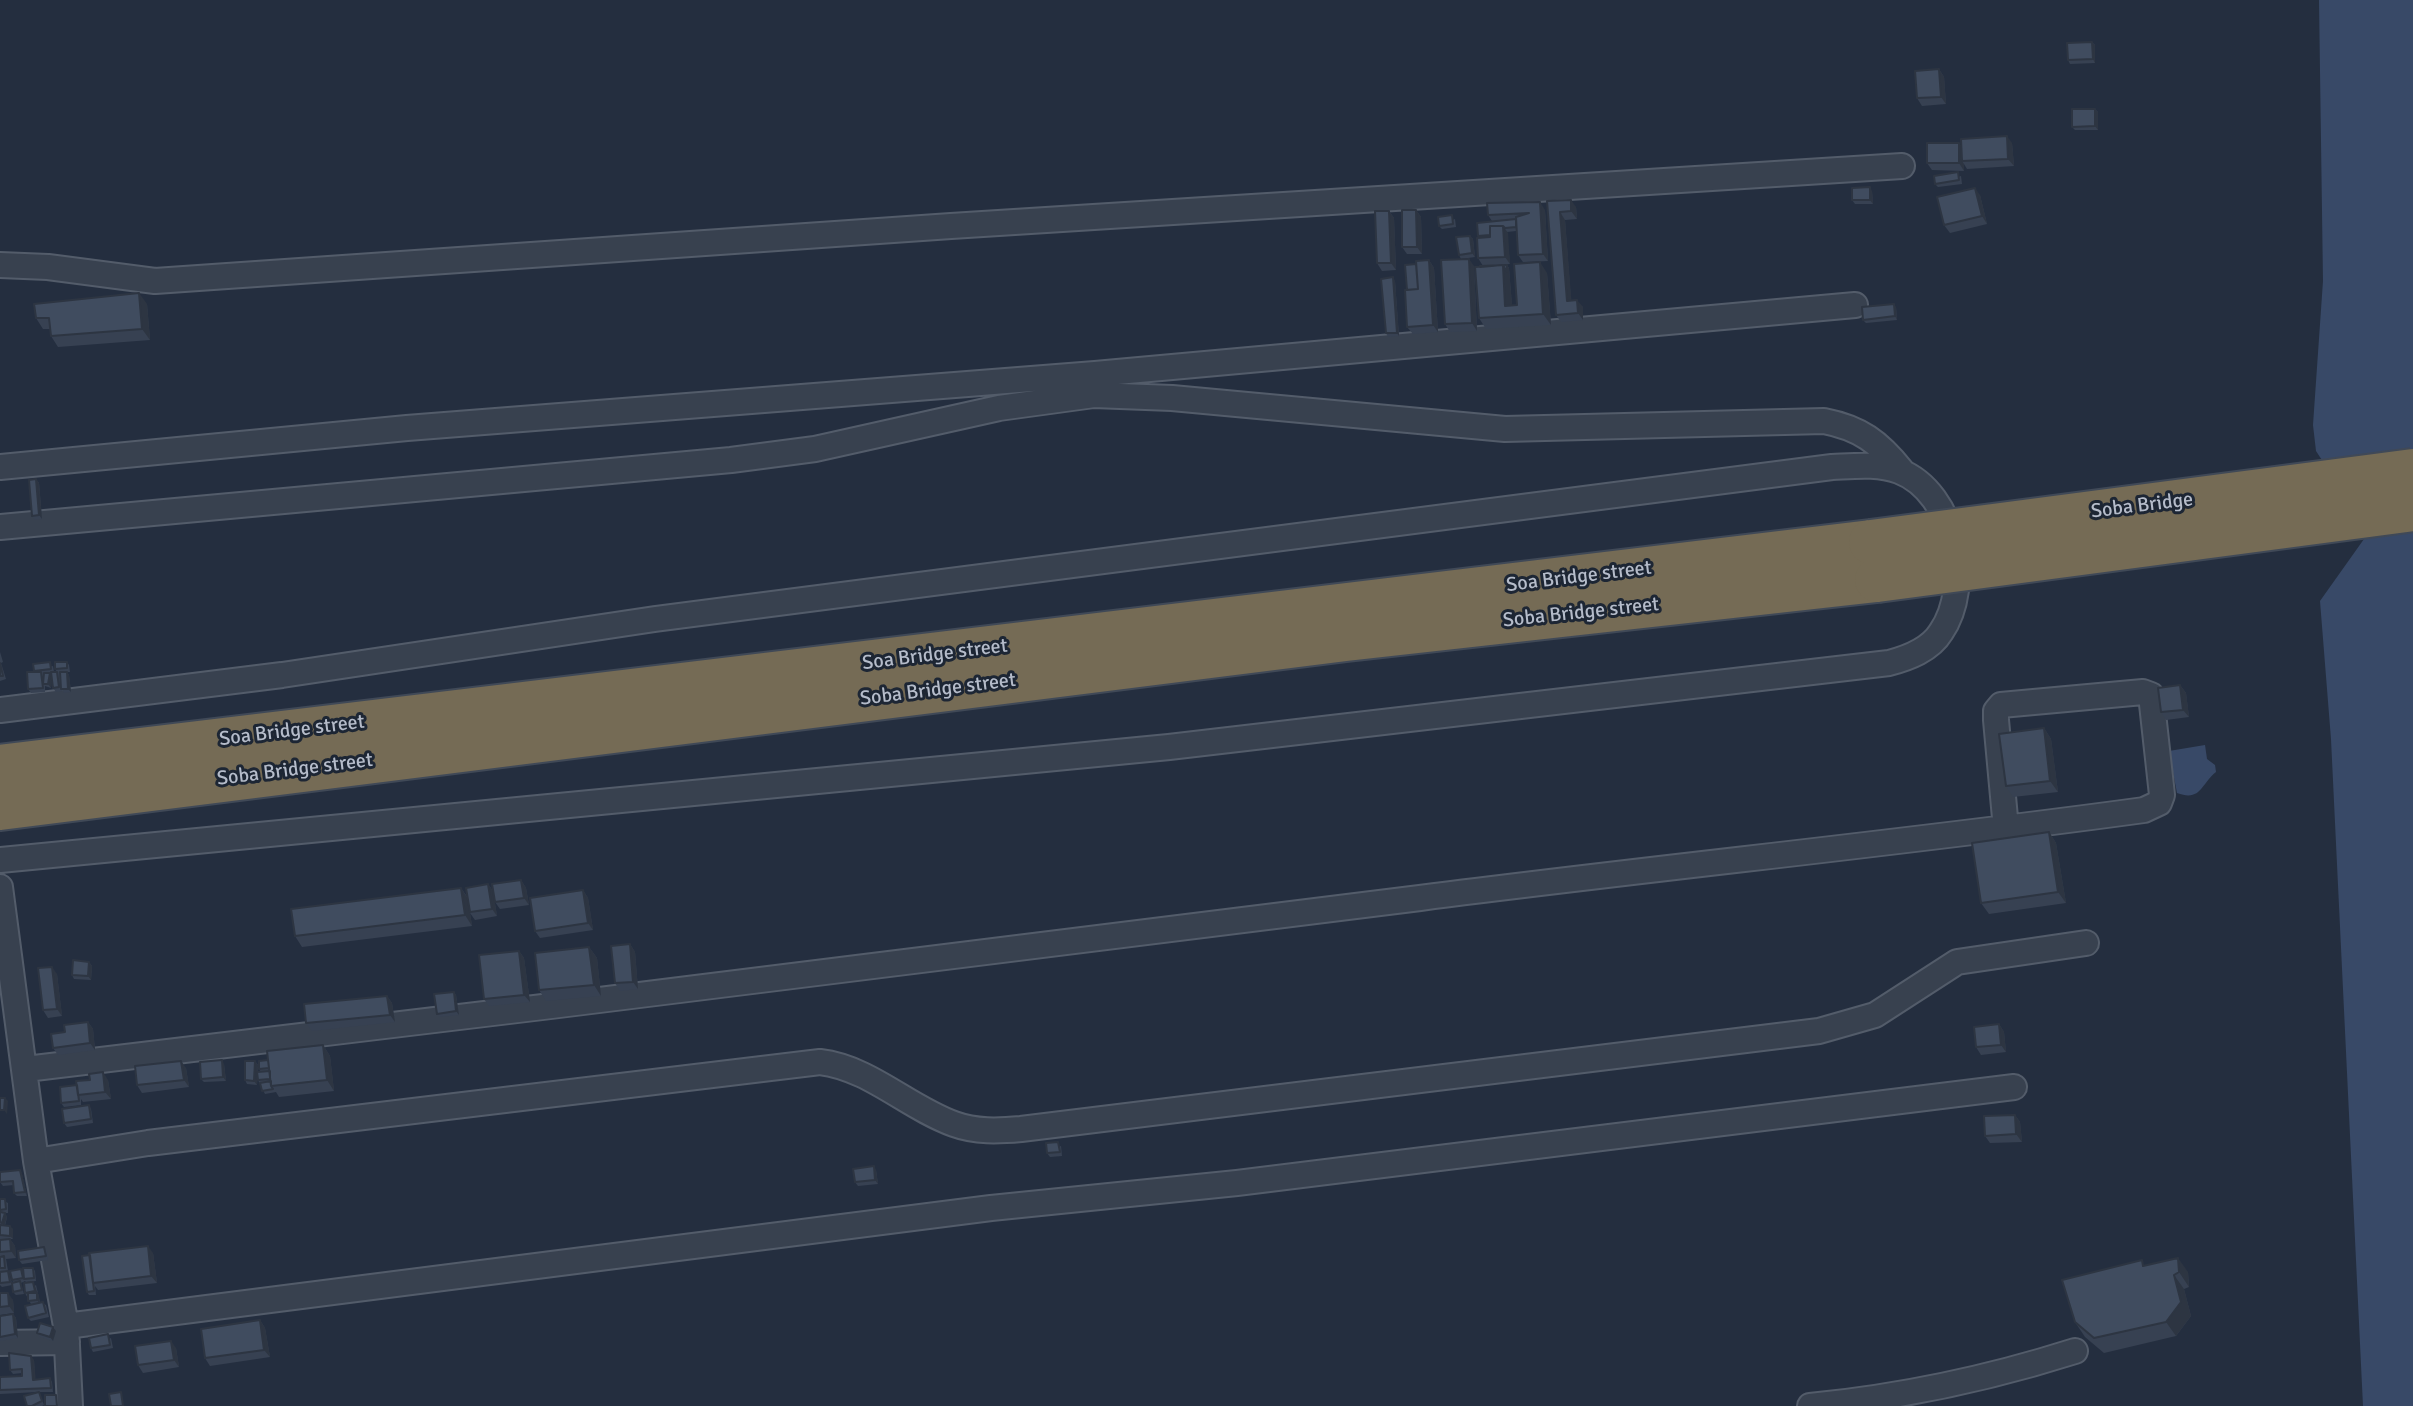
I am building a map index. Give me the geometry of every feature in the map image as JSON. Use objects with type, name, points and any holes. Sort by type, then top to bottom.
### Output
[{"type":"highway","name":"Soba Bridge","points":[[1874,561],[2413,471]]},
{"type":"highway","name":"Soba Bridge","points":[[1874,561],[2413,509]]},
{"type":"highway","name":"Soa Bridge street","points":[[0,767],[1874,561]]},
{"type":"highway","name":"Soba Bridge street","points":[[0,808],[1346,639],[1874,561]]},
{"type":"street","points":[[0,265],[48,267],[155,281],[935,227],[1902,166]]},
{"type":"street","points":[[0,467],[407,428],[1080,375],[1855,305]]},
{"type":"street","points":[[0,527],[731,460],[815,449],[999,408],[1094,395],[1158,397],[1505,429],[1824,421],[1852,427],[1879,443],[1902,471],[1931,496],[1945,520],[1958,575],[1957,593],[1941,632],[1909,657],[1889,663],[1169,747],[0,860]]},
{"type":"street","points":[[0,710],[282,675],[655,619],[1832,467],[1879,466],[1902,471]]},
{"type":"street","points":[[26,1069],[2006,829],[2144,810],[2159,803],[2162,785],[2151,695],[2143,692],[2001,705],[1996,711],[1996,720],[2006,829]]},
{"type":"street","points":[[0,887],[36,1161],[66,1334],[70,1406]]},
{"type":"street","points":[[36,1161],[148,1143],[820,1062],[854,1070],[956,1125],[978,1130],[1021,1129],[1819,1031],[1875,1015],[1957,962],[2086,943]]},
{"type":"street","points":[[0,1343],[975,1210],[1237,1183],[2014,1087]]},
{"type":"street","points":[[1810,1406],[1925,1392],[1984,1379],[2075,1351]]},
{"type":"water","points":[[2319,0],[2413,0],[2413,1406],[2363,1406],[2331,739],[2320,601],[2369,532],[2316,451],[2313,425],[2323,281]]},
{"type":"water","points":[[2205,745],[2207,759],[2215,765],[2216,772],[2196,793],[2177,793],[2169,751]]},
{"type":"building","points":[[2092,42],[2093,59],[2068,60],[2067,43]]},
{"type":"building","points":[[1939,69],[1941,97],[1917,98],[1915,71]]},
{"type":"building","points":[[2072,109],[2095,109],[2095,126],[2072,127]]},
{"type":"building","points":[[2007,136],[2008,159],[1962,161],[1961,139]]},
{"type":"building","points":[[1927,143],[1959,143],[1959,163],[1927,163]]},
{"type":"building","points":[[1958,172],[1959,180],[1935,184],[1934,176]]},
{"type":"building","points":[[1870,187],[1870,200],[1852,200],[1852,188]]},
{"type":"building","points":[[1975,188],[1982,216],[1944,225],[1937,197]]},
{"type":"building","points":[[1571,200],[1571,211],[1560,212],[1567,301],[1577,300],[1578,313],[1556,315],[1547,201]]},
{"type":"building","points":[[1540,202],[1543,254],[1518,255],[1516,217],[1529,213],[1488,215],[1487,203]]},
{"type":"building","points":[[1402,210],[1416,210],[1417,247],[1402,247]]},
{"type":"building","points":[[1375,211],[1389,211],[1391,263],[1377,263]]},
{"type":"building","points":[[1452,215],[1453,224],[1439,226],[1438,217]]},
{"type":"building","points":[[1516,219],[1516,227],[1490,226],[1490,235],[1478,236],[1477,223]]},
{"type":"building","points":[[1490,226],[1503,226],[1505,257],[1478,258],[1477,238],[1490,237]]},
{"type":"building","points":[[1470,236],[1472,253],[1459,255],[1456,237]]},
{"type":"building","points":[[1469,259],[1472,323],[1445,324],[1441,260]]},
{"type":"building","points":[[1429,260],[1433,325],[1407,327],[1405,290],[1418,289],[1416,261]]},
{"type":"building","points":[[1540,262],[1543,314],[1479,318],[1475,267],[1503,265],[1505,306],[1517,305],[1514,264]]},
{"type":"building","points":[[1416,264],[1418,289],[1407,290],[1405,265]]},
{"type":"building","points":[[1393,277],[1397,333],[1386,333],[1381,279]]},
{"type":"building","points":[[139,293],[142,329],[51,336],[49,318],[36,318],[34,304]]},
{"type":"building","points":[[1894,304],[1895,316],[1863,320],[1862,307]]},
{"type":"building","points":[[36,479],[39,515],[32,516],[29,480]]},
{"type":"building","points":[[50,662],[51,669],[34,671],[33,664]]},
{"type":"building","points":[[55,662],[67,662],[67,668],[55,669]]},
{"type":"building","points":[[27,672],[41,672],[43,688],[28,689]]},
{"type":"building","points":[[51,672],[57,672],[59,687],[53,688]]},
{"type":"building","points":[[60,672],[67,672],[68,689],[61,689]]},
{"type":"building","points":[[44,673],[50,673],[48,684],[43,684]]},
{"type":"building","points":[[2180,685],[2183,710],[2161,712],[2158,688]]},
{"type":"building","points":[[2044,728],[2050,781],[2006,786],[1999,734]]},
{"type":"building","points":[[2049,832],[2058,892],[1981,903],[1972,843]]},
{"type":"building","points":[[521,880],[524,898],[495,902],[492,884]]},
{"type":"building","points":[[488,884],[492,909],[470,912],[466,888]]},
{"type":"building","points":[[461,888],[465,915],[295,936],[291,909]]},
{"type":"building","points":[[583,890],[588,923],[535,931],[530,898]]},
{"type":"building","points":[[630,944],[633,982],[615,983],[611,946]]},
{"type":"building","points":[[589,947],[594,985],[539,990],[535,953]]},
{"type":"building","points":[[519,951],[524,995],[484,999],[479,955]]},
{"type":"building","points":[[73,960],[89,962],[88,976],[72,975]]},
{"type":"building","points":[[52,967],[57,1009],[43,1010],[38,968]]},
{"type":"building","points":[[454,992],[456,1011],[437,1014],[434,994]]},
{"type":"building","points":[[387,996],[390,1015],[306,1023],[304,1004]]},
{"type":"building","points":[[88,1022],[90,1043],[53,1048],[51,1034],[65,1032],[64,1025]]},
{"type":"building","points":[[1999,1024],[2001,1045],[1976,1047],[1974,1027]]},
{"type":"building","points":[[323,1045],[327,1080],[271,1086],[267,1051]]},
{"type":"building","points":[[222,1060],[223,1077],[201,1079],[200,1062]]},
{"type":"building","points":[[268,1060],[269,1068],[259,1069],[259,1061]]},
{"type":"building","points":[[181,1061],[184,1080],[137,1085],[135,1066]]},
{"type":"building","points":[[245,1061],[255,1061],[254,1081],[245,1080]]},
{"type":"building","points":[[270,1071],[270,1079],[258,1080],[257,1072]]},
{"type":"building","points":[[103,1072],[105,1092],[78,1095],[76,1081],[90,1080],[89,1074]]},
{"type":"building","points":[[271,1081],[273,1089],[262,1091],[260,1083]]},
{"type":"building","points":[[77,1085],[79,1101],[61,1103],[60,1087]]},
{"type":"building","points":[[0,1098],[5,1098],[4,1110],[0,1110]]},
{"type":"building","points":[[89,1105],[91,1119],[64,1123],[62,1109]]},
{"type":"building","points":[[2015,1115],[2016,1134],[1985,1136],[1984,1116]]},
{"type":"building","points":[[1058,1142],[1060,1152],[1047,1153],[1046,1143]]},
{"type":"building","points":[[874,1166],[875,1180],[855,1182],[853,1169]]},
{"type":"building","points":[[20,1170],[25,1192],[14,1193],[13,1181],[0,1182],[0,1172]]},
{"type":"building","points":[[0,1199],[5,1199],[6,1209],[0,1210]]},
{"type":"building","points":[[0,1225],[10,1226],[10,1236],[0,1235]]},
{"type":"building","points":[[10,1239],[11,1251],[0,1252],[0,1240]]},
{"type":"building","points":[[148,1246],[151,1276],[93,1283],[89,1253]]},
{"type":"building","points":[[44,1247],[46,1256],[19,1260],[18,1251]]},
{"type":"building","points":[[90,1255],[94,1291],[87,1292],[82,1256]]},
{"type":"building","points":[[4,1256],[5,1268],[0,1268],[0,1257]]},
{"type":"building","points":[[2178,1258],[2179,1272],[2174,1275],[2181,1302],[2166,1322],[2094,1338],[2075,1322],[2062,1280],[2142,1260],[2143,1266]]},
{"type":"building","points":[[23,1268],[33,1268],[34,1278],[24,1279]]},
{"type":"building","points":[[21,1269],[23,1278],[12,1280],[10,1271]]},
{"type":"building","points":[[8,1271],[10,1282],[0,1283],[0,1272]]},
{"type":"building","points":[[20,1281],[22,1290],[13,1292],[12,1283]]},
{"type":"building","points":[[33,1282],[35,1291],[25,1293],[24,1283]]},
{"type":"building","points":[[0,1293],[8,1293],[9,1306],[0,1307]]},
{"type":"building","points":[[28,1293],[37,1293],[37,1300],[28,1301]]},
{"type":"building","points":[[43,1302],[46,1313],[28,1318],[25,1306]]},
{"type":"building","points":[[13,1314],[15,1334],[0,1337],[0,1316]]},
{"type":"building","points":[[260,1320],[264,1350],[205,1358],[201,1329]]},
{"type":"building","points":[[40,1323],[53,1327],[50,1337],[37,1333]]},
{"type":"building","points":[[108,1334],[110,1345],[91,1348],[89,1338]]},
{"type":"building","points":[[171,1341],[174,1360],[138,1365],[135,1346]]},
{"type":"building","points":[[9,1353],[31,1356],[33,1380],[50,1378],[51,1388],[0,1390],[0,1377],[22,1376],[22,1369],[10,1370]]},
{"type":"building","points":[[39,1392],[42,1401],[27,1406],[24,1396]]},
{"type":"building","points":[[121,1392],[123,1406],[111,1406],[109,1394]]},
{"type":"building","points":[[45,1395],[56,1395],[57,1406],[45,1406]]}]
